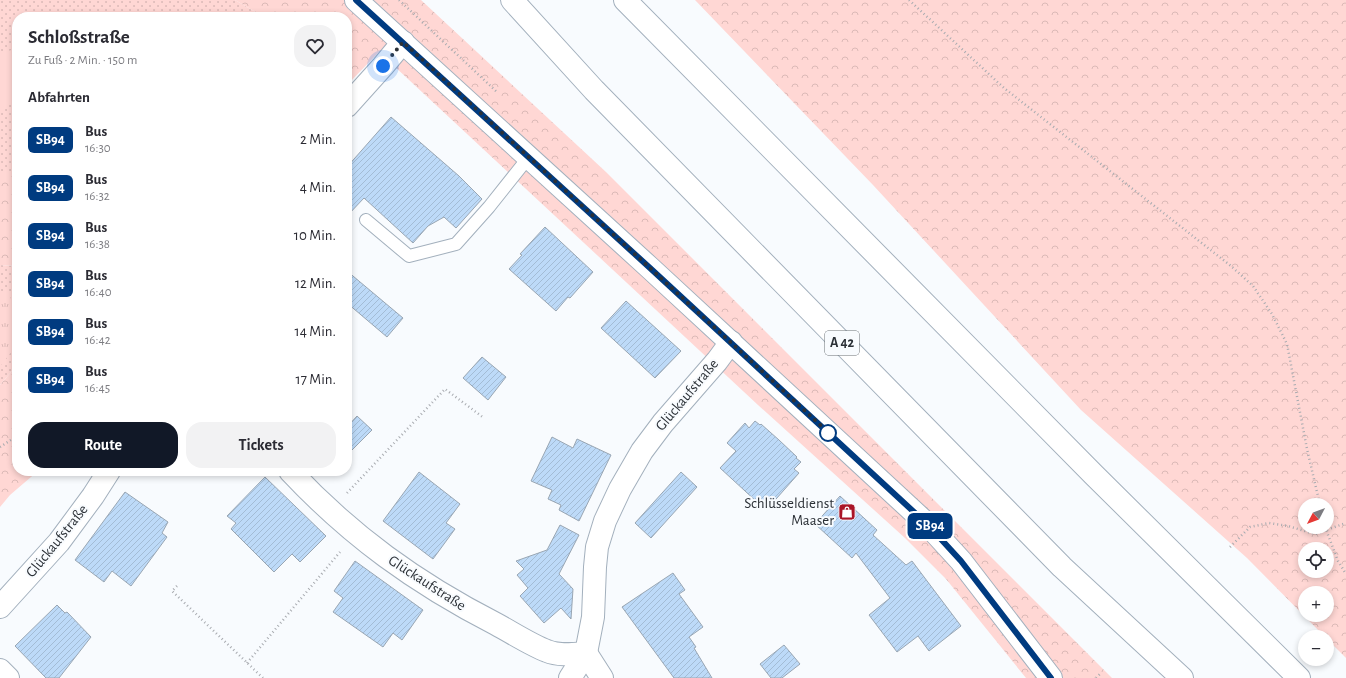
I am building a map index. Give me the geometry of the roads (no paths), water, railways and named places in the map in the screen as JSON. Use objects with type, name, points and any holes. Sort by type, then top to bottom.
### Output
[{"type":"main road","points":[[356,0],[731,342],[928,525],[961,561],[1051,678]]},
{"type":"main road","name":"A 42","points":[[512,0],[594,90],[1062,567],[1182,678]]},
{"type":"main road","points":[[625,0],[1088,469],[1298,678]]},
{"type":"main road","points":[[352,100],[403,42]]},
{"type":"main road","name":"Glückaufstraße","points":[[570,678],[586,653],[593,617],[597,547],[605,521],[617,495],[642,452],[662,423],[717,361],[731,342]]},
{"type":"main road","name":"Glückaufstraße","points":[[0,607],[59,542],[106,476]]},
{"type":"main road","name":"Glückaufstraße","points":[[295,476],[330,511],[356,534],[396,565],[428,586],[461,606],[548,652],[567,654],[586,653]]},
{"type":"main road","points":[[586,653],[602,678]]},
{"type":"main road","points":[[0,670],[8,678]]},
{"type":"lane","points":[[366,220],[409,256],[456,244],[489,207],[528,158]]},
{"type":"place","name":"Schlüsseldienst Maaser","points":[[847,512]]}]
